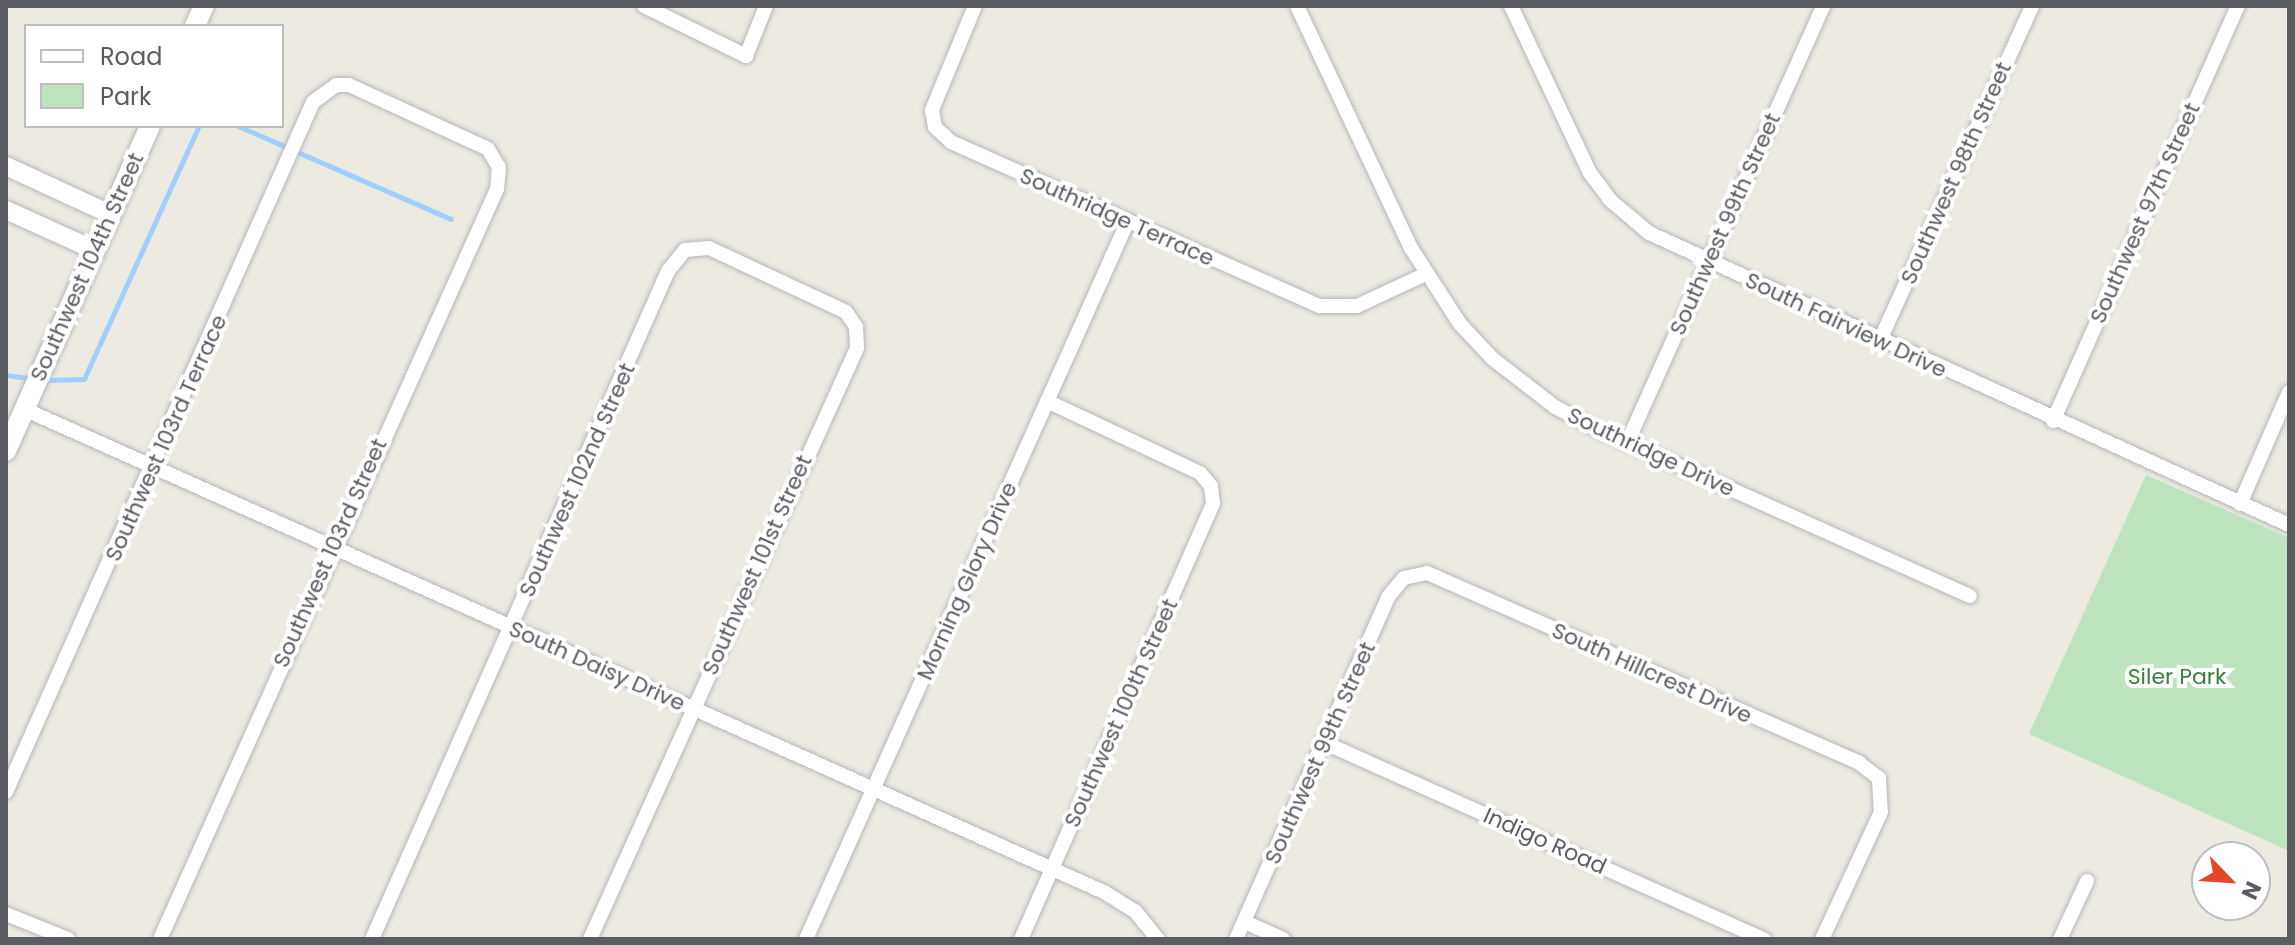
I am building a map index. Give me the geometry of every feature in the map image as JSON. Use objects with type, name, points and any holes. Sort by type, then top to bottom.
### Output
[{"type":"main road","name":"Southwest 104th Street","points":[[6,451],[149,128]]},
{"type":"street","points":[[644,6],[746,56],[766,6]]},
{"type":"street","name":"Southridge Terrace","points":[[975,6],[934,100],[933,119],[939,133],[1127,223],[1295,297],[1334,309],[1384,297],[1426,274]]},
{"type":"street","name":"Southridge Drive","points":[[1297,6],[1426,274],[1460,324],[1505,369],[1564,412],[1627,443],[1970,596]]},
{"type":"street","name":"South Fairview Drive","points":[[1511,6],[1599,186],[1632,221],[1708,262],[2053,421],[2289,525]]},
{"type":"street","name":"Southwest 99th Street","points":[[1627,443],[1823,6]]},
{"type":"street","name":"Southwest 97th Street","points":[[2053,421],[2238,6]]},
{"type":"street","name":"Southwest 98th Street","points":[[1880,340],[2032,7]]},
{"type":"street","name":"Southwest 103rd Terrace","points":[[6,792],[300,139],[313,102],[329,88],[349,85],[480,144],[499,167]]},
{"type":"street","points":[[6,166],[110,214]]},
{"type":"street","name":"Southwest 103rd Street","points":[[160,939],[332,548],[497,189],[499,167]]},
{"type":"street","points":[[6,210],[94,250]]},
{"type":"street","name":"Morning Glory Drive","points":[[806,939],[1127,223]]},
{"type":"street","name":"Southwest 101st Street","points":[[590,939],[854,356],[854,321],[832,304],[721,252],[692,248]]},
{"type":"street","name":"Southwest 102nd Street","points":[[372,939],[668,271],[692,248]]},
{"type":"street","points":[[2240,504],[2289,392]]},
{"type":"street","name":"South Daisy Drive","points":[[29,399],[153,466],[1121,901],[1158,939]]},
{"type":"street","name":"Southwest 100th Street","points":[[1021,939],[1213,503],[1211,486],[1200,473],[1047,401]]},
{"type":"street","name":"Southwest 99th Street","points":[[1236,939],[1388,597],[1399,581],[1412,575]]},
{"type":"street","name":"South Hillcrest Drive","points":[[1412,575],[1436,575],[1859,763],[1879,778],[1882,788],[1881,812],[1822,939]]},
{"type":"street","name":"Indigo Road","points":[[1325,743],[1764,939]]},
{"type":"street","points":[[2060,939],[2087,881]]},
{"type":"street","points":[[6,914],[68,939]]},
{"type":"street","points":[[1245,922],[1283,939]]},
{"type":"green space","name":"Siler Park","points":[[2146,475],[2289,538],[2289,851],[2029,734]]},
{"type":"waterway","points":[[44,380],[84,379],[198,128]]},
{"type":"waterway","points":[[243,128],[451,219]]},
{"type":"waterway","points":[[6,375],[34,379]]}]
